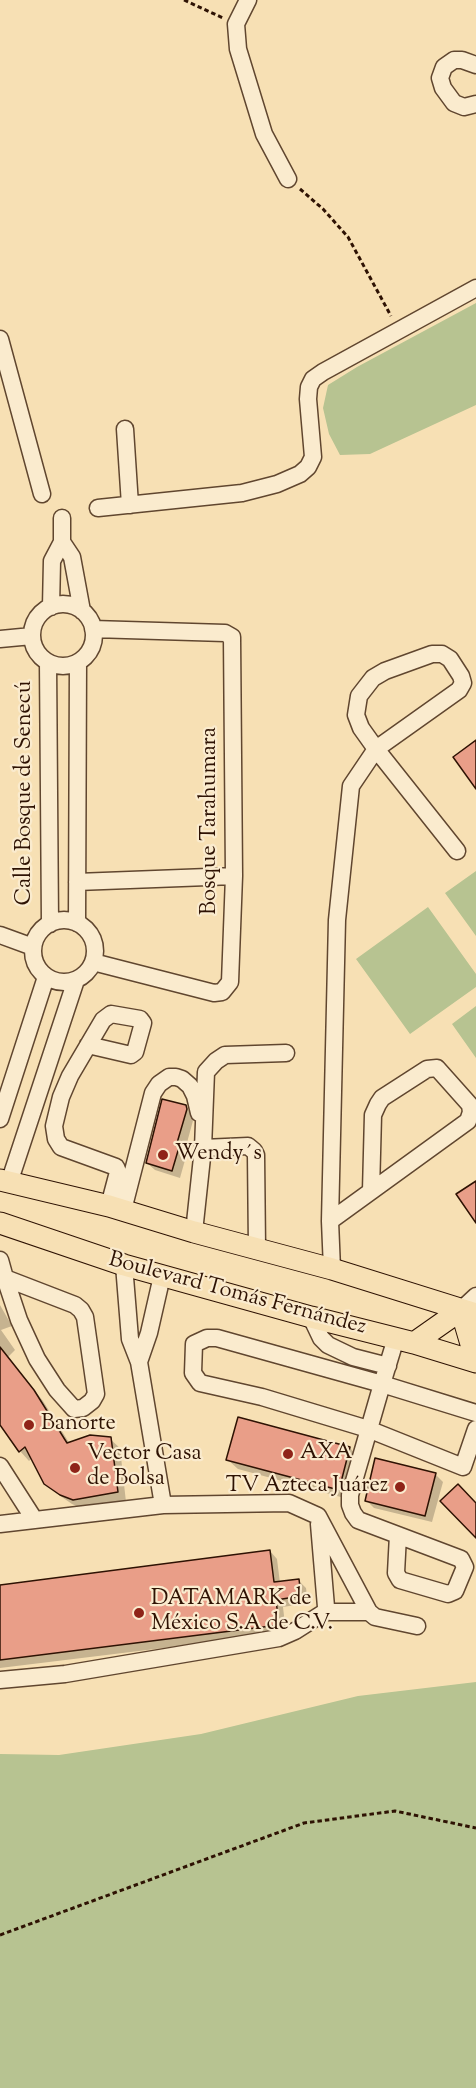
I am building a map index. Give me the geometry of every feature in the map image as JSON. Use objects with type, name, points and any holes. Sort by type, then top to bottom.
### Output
[{"type":"main road","points":[[5,1182],[116,1208],[194,1232],[471,1307]]},
{"type":"main road","name":"Boulevard Tomás Fernández","points":[[0,1223],[124,1266],[476,1361]]},
{"type":"main road","points":[[405,1340],[471,1307]]},
{"type":"main road","points":[[471,1307],[476,1361]]},
{"type":"street","points":[[248,0],[236,24],[238,49],[264,134],[288,179]]},
{"type":"street","points":[[476,64],[454,60],[444,67],[440,78],[443,88],[454,103],[464,107],[476,104]]},
{"type":"street","points":[[98,508],[242,493],[277,484],[300,474],[308,467],[313,457],[308,399],[309,387],[313,379],[476,288]]},
{"type":"street","points":[[0,339],[42,494]]},
{"type":"street","points":[[125,429],[130,505]]},
{"type":"street","points":[[51,607],[52,561],[62,542],[62,518]]},
{"type":"street","points":[[62,542],[72,557],[82,611]]},
{"type":"street","points":[[62,604],[82,611],[89,619],[93,629],[92,646],[86,656],[67,666],[57,666],[39,656],[32,636],[35,621],[42,612],[62,604]]},
{"type":"street","name":"Bosque Tarahumara","points":[[93,629],[225,633],[234,640],[234,876],[230,982],[222,992],[214,993],[93,962]]},
{"type":"street","points":[[0,639],[32,636]]},
{"type":"street","points":[[332,1269],[330,1221],[337,920],[351,786],[376,749],[459,690],[463,683],[461,676],[450,659],[442,654],[432,654],[385,671],[374,678],[359,696],[356,715],[361,728],[376,749],[457,851]]},
{"type":"street","name":"Calle Bosque de Senecú","points":[[48,662],[50,924]]},
{"type":"street","points":[[77,923],[78,662]]},
{"type":"street","points":[[77,882],[234,876]]},
{"type":"street","points":[[60,921],[77,923],[86,929],[94,943],[93,962],[88,971],[76,980],[66,983],[55,982],[38,969],[33,957],[36,937],[50,924],[60,921]]},
{"type":"street","points":[[0,934],[33,946]]},
{"type":"street","points":[[0,1119],[4,1095],[16,1067],[46,977]]},
{"type":"street","points":[[5,1182],[30,1120],[76,980]]},
{"type":"street","points":[[88,1046],[70,1076],[62,1097],[54,1126],[56,1139],[61,1147],[116,1167],[118,1172],[116,1208]]},
{"type":"street","points":[[194,1232],[203,1141],[206,1072],[225,1055],[286,1053]]},
{"type":"street","points":[[16,1067],[45,1075]]},
{"type":"street","points":[[330,1221],[468,1121],[470,1106],[438,1068],[427,1069],[382,1098],[378,1104],[373,1115],[371,1191]]},
{"type":"street","points":[[116,1208],[153,1093],[159,1084],[169,1077],[182,1079],[190,1086],[195,1096],[203,1141]]},
{"type":"street","points":[[30,1120],[54,1126]]},
{"type":"street","points":[[203,1141],[248,1146],[254,1151],[256,1155],[257,1248]]},
{"type":"street","points":[[0,1260],[5,1278],[19,1320],[37,1359],[57,1390],[74,1409],[83,1408],[92,1401],[96,1394],[85,1317],[81,1310],[75,1305],[5,1278]]},
{"type":"street","points":[[124,1266],[130,1339],[139,1362],[163,1505]]},
{"type":"street","points":[[139,1362],[149,1333],[162,1276]]},
{"type":"street","points":[[311,1317],[321,1338],[328,1345],[352,1357],[388,1366]]},
{"type":"street","points":[[476,1413],[218,1338],[198,1341],[194,1344],[193,1373],[200,1383],[262,1397],[368,1429],[470,1469],[476,1429]]},
{"type":"street","points":[[398,1535],[358,1520],[350,1505],[350,1495],[388,1366],[405,1340]]},
{"type":"street","points":[[0,1466],[34,1519]]},
{"type":"street","points":[[0,1524],[163,1505],[289,1503],[318,1516],[369,1612],[375,1617],[417,1626]]},
{"type":"street","points":[[318,1516],[328,1610],[330,1612],[369,1612]]},
{"type":"street","points":[[0,1680],[65,1674],[279,1638],[328,1610]]},
{"type":"path","points":[[184,0],[236,24]]},
{"type":"path","points":[[288,179],[323,209],[348,237],[399,331]]},
{"type":"path","points":[[0,1935],[304,1823],[395,1811],[476,1828]]},
{"type":"green space","points":[[476,303],[476,405],[370,454],[340,455],[329,434],[323,408],[328,385]]},
{"type":"green space","points":[[476,871],[476,936],[445,893]]},
{"type":"green space","points":[[428,907],[476,974],[476,987],[410,1034],[356,959]]},
{"type":"green space","points":[[476,1006],[476,1058],[452,1024]]},
{"type":"green space","points":[[476,1682],[476,2088],[0,2088],[0,1754],[59,1755],[201,1734],[358,1696]]},
{"type":"building","points":[[476,740],[476,789],[453,757]]},
{"type":"building","points":[[162,1099],[186,1105],[187,1109],[172,1171],[146,1163]]},
{"type":"building","points":[[476,1181],[476,1223],[456,1194]]},
{"type":"building","points":[[0,1347],[34,1390],[67,1443],[90,1435],[111,1437],[118,1492],[73,1500],[60,1495],[44,1484],[25,1447],[19,1452],[0,1425]]},
{"type":"building","name":"AXA","points":[[238,1417],[350,1447],[339,1490],[226,1460]]},
{"type":"building","name":"TV Azteca Juárez","points":[[375,1458],[436,1473],[425,1516],[365,1501]]},
{"type":"building","points":[[458,1484],[476,1503],[476,1538],[440,1501]]},
{"type":"building","name":"DATAMARK de México S.A de C.V.","points":[[270,1550],[274,1582],[299,1579],[301,1596],[276,1600],[279,1625],[0,1660],[0,1585]]},
{"type":"place","name":"Wendy´s","points":[[163,1155]]},
{"type":"place","name":"Banorte","points":[[29,1425]]},
{"type":"place","name":"AXA","points":[[288,1454]]},
{"type":"place","name":"Vector Casa de Bolsa","points":[[75,1468]]},
{"type":"place","name":"TV Azteca Juárez","points":[[400,1487]]},
{"type":"place","name":"DATAMARK de México S.A de C.V.","points":[[139,1613]]}]
